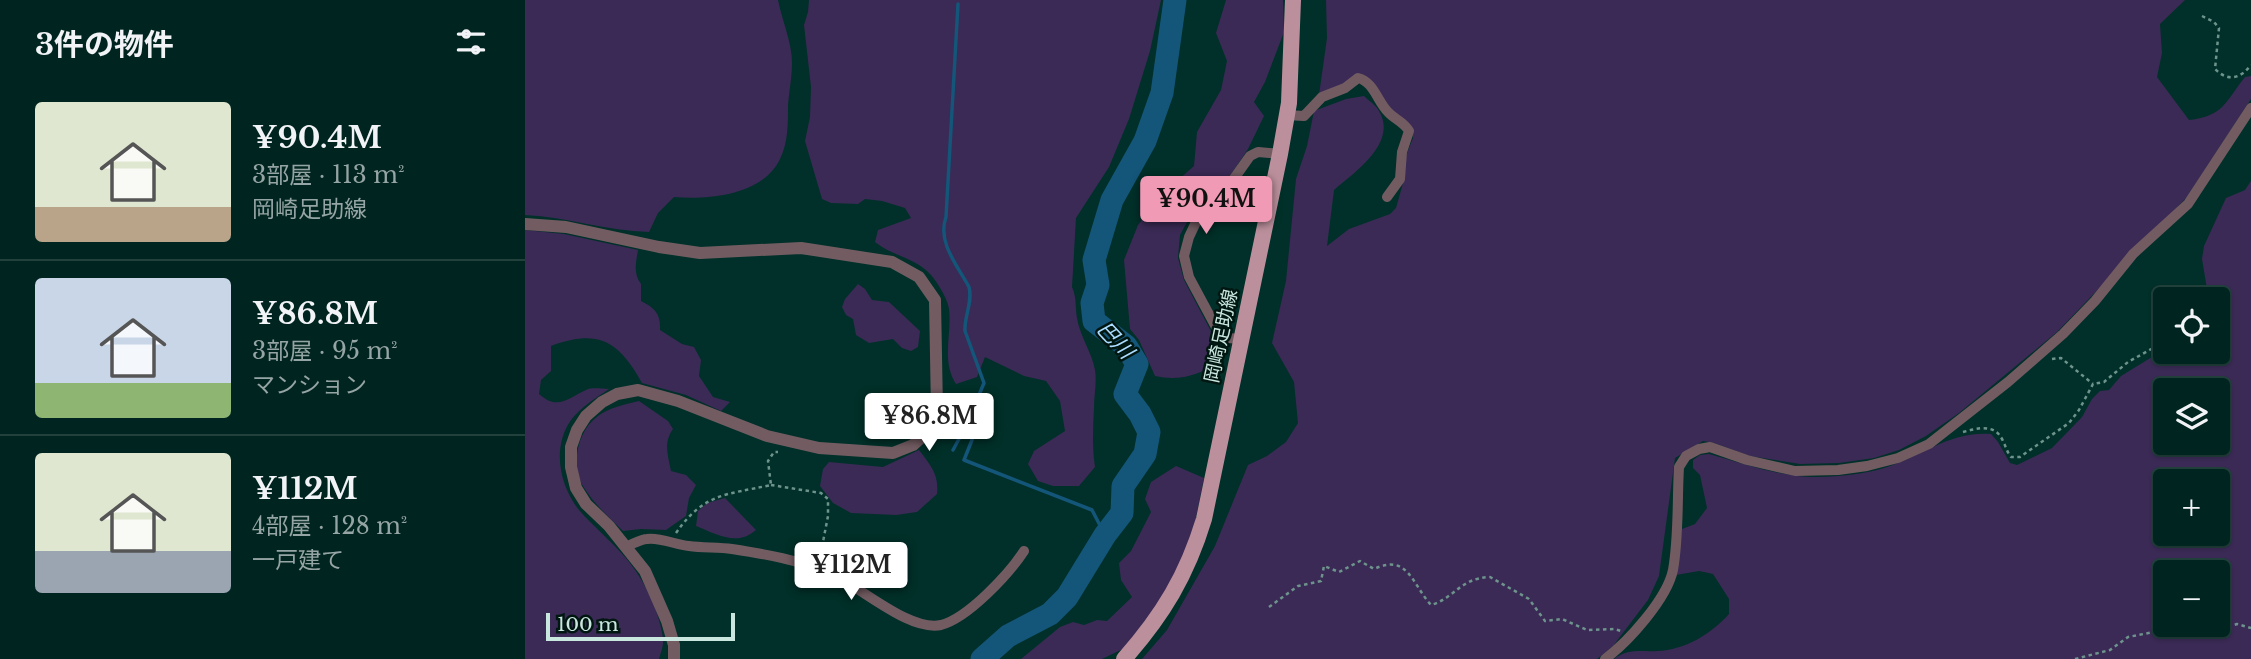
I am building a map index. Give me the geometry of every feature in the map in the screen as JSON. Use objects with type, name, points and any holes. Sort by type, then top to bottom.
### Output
[{"type":"main road","name":"岡崎足助線","points":[[1124,659],[1164,610],[1178,586],[1196,548],[1204,519],[1280,154],[1286,115],[1293,0]]},
{"type":"street","points":[[1286,115],[1304,116],[1328,93],[1345,88],[1358,78],[1367,81],[1387,111],[1409,131],[1402,152],[1400,179],[1387,197]]},
{"type":"street","points":[[1605,659],[1618,649],[1660,598],[1672,572],[1679,467],[1686,457],[1699,449],[1710,447],[1747,460],[1795,471],[1838,470],[1867,466],[1929,444],[2033,360],[2095,301],[2133,254],[2188,204],[2251,108]]},
{"type":"street","points":[[1241,339],[1229,338],[1218,331],[1189,277],[1184,256],[1189,237],[1198,220],[1228,187],[1250,156],[1258,152],[1280,154]]},
{"type":"street","points":[[525,224],[566,227],[700,253],[801,248],[892,262],[919,277],[935,300],[937,411],[924,435],[913,445],[893,453],[819,448],[767,436],[678,401],[638,390],[617,394],[602,402],[586,416],[571,447],[571,467],[576,488],[586,504],[627,546],[645,571],[674,645],[674,659]]},
{"type":"street","points":[[627,546],[647,538],[788,559],[829,573],[903,616],[926,625],[941,625],[952,620],[986,596],[1024,551]]},
{"type":"path","points":[[2202,16],[2214,22],[2219,29],[2215,69],[2220,74],[2233,78],[2241,76],[2251,65]]},
{"type":"path","points":[[2033,360],[2044,364],[2054,358],[2061,358],[2093,384],[2104,382],[2128,362],[2153,348]]},
{"type":"path","points":[[1951,428],[1958,433],[1984,427],[1990,429],[2002,438],[2011,457],[2020,457],[2069,423],[2093,384]]},
{"type":"path","points":[[771,485],[768,461],[770,456],[774,452],[786,454]]},
{"type":"path","points":[[671,543],[691,513],[700,505],[722,496],[771,485],[821,493],[828,499],[828,516],[822,547],[829,557],[829,573]]},
{"type":"path","points":[[1269,607],[1298,586],[1321,581],[1324,566],[1339,572],[1360,561],[1374,569],[1387,563],[1398,564],[1405,569],[1431,605],[1439,603],[1465,583],[1490,577],[1529,599],[1545,621],[1562,620],[1587,630],[1614,629],[1630,635]]},
{"type":"path","points":[[2230,626],[2237,624],[2251,628]]},
{"type":"path","points":[[2075,659],[2110,650],[2128,637],[2153,632]]},
{"type":"shaded area","points":[[525,0],[778,0],[792,55],[787,133],[780,159],[761,181],[748,188],[718,196],[674,197],[658,213],[649,232],[525,215]]},
{"type":"shaded area","points":[[809,0],[1161,0],[1150,51],[1129,119],[1109,167],[1076,218],[1072,287],[1076,314],[1096,379],[1093,438],[1095,467],[1079,486],[1053,486],[1038,481],[1028,464],[1034,451],[1065,431],[1060,401],[1046,381],[1024,376],[985,357],[977,377],[956,384],[948,357],[949,309],[942,291],[925,269],[875,242],[878,230],[911,218],[905,208],[865,199],[858,204],[831,203],[822,199],[805,141],[810,117],[811,87],[804,25]]},
{"type":"shaded area","points":[[1226,0],[1283,0],[1284,32],[1265,82],[1254,102],[1264,116],[1248,149],[1228,179],[1193,211],[1180,235],[1178,258],[1184,280],[1214,337],[1219,362],[1188,376],[1155,376],[1139,340],[1130,329],[1124,260],[1138,225],[1161,195],[1194,166],[1197,132],[1221,90],[1227,61],[1216,33]]},
{"type":"shaded area","points":[[1326,0],[2185,0],[2160,24],[2162,53],[2157,77],[2189,120],[2217,111],[2228,101],[2245,77],[2251,76],[2251,99],[2187,197],[2057,332],[1959,413],[1926,436],[1899,450],[1874,458],[1839,463],[1800,464],[1750,456],[1703,441],[1675,458],[1659,576],[1648,600],[1613,646],[1597,659],[1142,659],[1167,630],[1215,546],[1248,465],[1267,456],[1286,442],[1298,423],[1294,382],[1272,343],[1286,281],[1296,179],[1307,146],[1314,111],[1346,99],[1364,96],[1378,109],[1383,123],[1379,145],[1371,156],[1334,190],[1327,246],[1349,229],[1390,214],[1396,208],[1405,176],[1404,161],[1413,138],[1411,128],[1393,111],[1370,81],[1347,82],[1319,95],[1327,38]]},
{"type":"shaded area","points":[[2251,181],[2251,659],[1614,659],[1630,652],[1678,648],[1706,634],[1729,614],[1729,599],[1713,574],[1699,571],[1676,575],[1682,529],[1695,524],[1707,508],[1700,475],[1693,468],[1693,460],[1700,455],[1709,454],[1787,475],[1830,477],[1875,470],[1898,463],[1962,436],[1991,434],[2010,463],[2017,465],[2052,448],[2082,417],[2100,391],[2109,390],[2121,376],[2153,356],[2153,364],[2230,364],[2230,287],[2207,287],[2202,259],[2204,246],[2226,198],[2245,190]]},
{"type":"shaded area","points":[[525,230],[564,234],[638,250],[636,268],[641,284],[641,301],[656,312],[660,330],[682,344],[694,347],[701,360],[699,376],[713,397],[730,402],[721,411],[686,395],[642,383],[615,348],[594,339],[567,341],[551,346],[551,371],[541,380],[539,394],[552,402],[563,401],[588,389],[609,389],[571,420],[561,442],[560,466],[572,500],[631,564],[649,594],[663,638],[659,659],[525,659]]},
{"type":"shaded area","points":[[858,284],[872,300],[889,302],[920,331],[918,347],[911,351],[902,348],[893,339],[869,343],[856,335],[853,319],[846,315],[842,307],[845,299]]},
{"type":"shaded area","points":[[639,401],[668,421],[673,429],[667,444],[671,471],[686,475],[696,485],[689,498],[686,516],[666,530],[623,531],[587,492],[577,468],[581,438],[591,422],[607,411]]},
{"type":"shaded area","points":[[919,450],[933,470],[937,481],[937,494],[917,512],[896,515],[851,513],[833,503],[820,486],[823,469],[829,462],[883,467]]},
{"type":"shaded area","points":[[1176,466],[1204,478],[1189,552],[1174,593],[1129,646],[1102,659],[1021,659],[1060,627],[1073,622],[1084,625],[1097,620],[1107,621],[1132,597],[1121,580],[1119,563],[1131,551],[1151,512],[1145,499],[1151,482]]},
{"type":"shaded area","points":[[725,498],[756,530],[741,538],[734,538],[696,526],[698,511],[707,503]]},
{"type":"waterway","name":"巴川","points":[[982,659],[1008,636],[1050,614],[1067,597],[1105,535],[1122,513],[1123,486],[1145,454],[1149,432],[1125,394],[1137,364],[1126,346],[1094,321],[1092,303],[1098,285],[1094,260],[1112,200],[1145,141],[1162,93],[1175,0]]},
{"type":"waterway","points":[[958,4],[944,235],[950,253],[969,287],[965,331],[984,383],[966,426],[974,426],[964,460],[1092,510],[1105,535]]},
{"type":"waterway","points":[[953,450],[966,426]]}]
